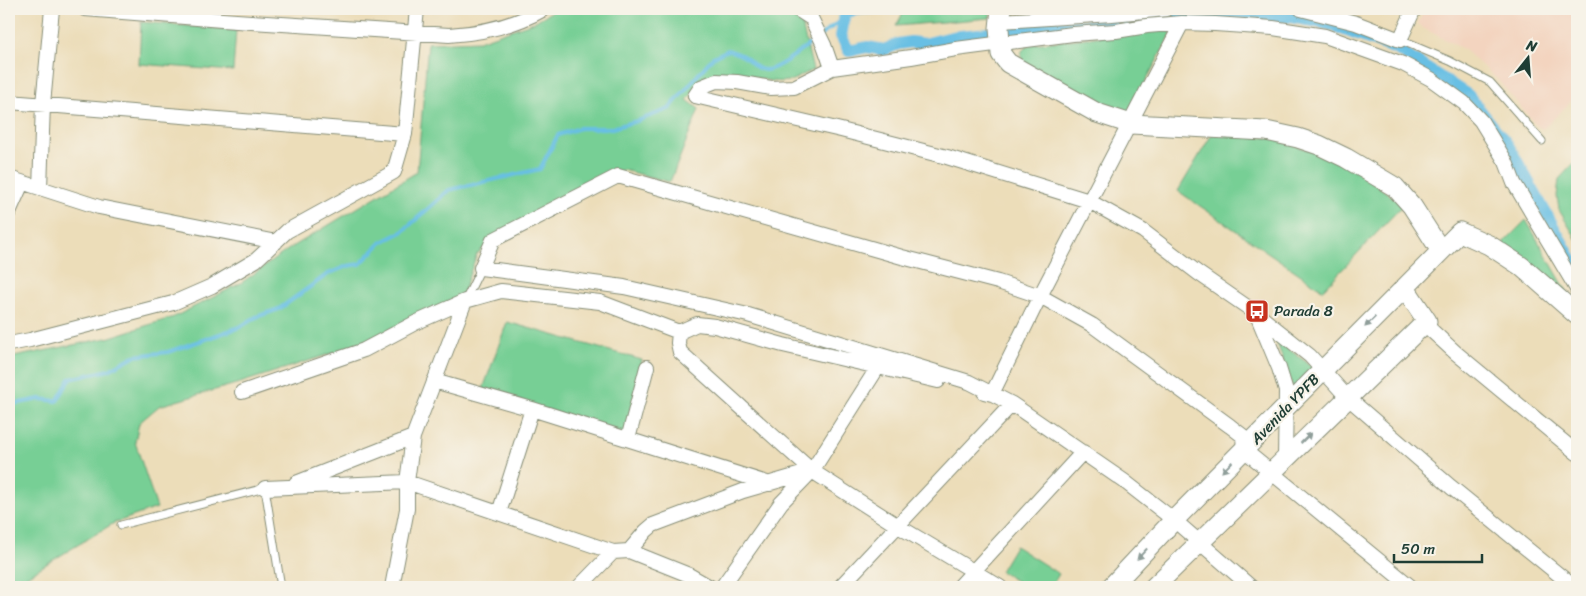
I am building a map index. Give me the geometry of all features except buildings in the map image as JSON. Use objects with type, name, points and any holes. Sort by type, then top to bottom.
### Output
[{"type":"street","points":[[40,188],[43,104],[52,9]]},
{"type":"street","points":[[85,9],[222,14],[449,35],[472,34],[500,28],[529,18],[544,9]]},
{"type":"street","points":[[9,344],[173,303],[212,286],[256,260],[287,231],[394,172],[405,134],[417,9]]},
{"type":"street","points":[[797,9],[811,18],[832,68]]},
{"type":"street","points":[[1166,9],[1001,25],[832,68],[794,87],[771,88],[737,82],[716,82],[702,87],[695,96],[841,130],[947,158],[1089,201],[1143,231],[1198,273],[1256,313],[1310,356],[1347,397],[1451,487],[1574,587]]},
{"type":"street","points":[[1301,9],[1356,24],[1400,40],[1414,9]]},
{"type":"street","points":[[1001,25],[1073,34],[1182,23],[1272,28],[1325,36],[1397,62],[1431,79],[1464,103],[1481,121],[1506,162],[1514,183],[1577,289]]},
{"type":"street","points":[[992,394],[1040,296],[1182,23]]},
{"type":"street","points":[[1001,25],[1001,54],[1008,64],[1097,113],[1130,124],[1266,131],[1319,145],[1346,158],[1395,187],[1412,206],[1441,251]]},
{"type":"street","points":[[9,102],[405,134]]},
{"type":"street","points":[[1251,587],[1198,543],[1174,520],[1124,481],[1012,404],[969,382],[748,315],[624,286],[481,268],[493,240],[618,176],[902,257],[998,282],[1040,296],[1092,326],[1243,436],[1244,450],[1411,587]]},
{"type":"street","points":[[9,212],[15,180],[99,207],[276,242]]},
{"type":"street","name":"Avenida YPFB","points":[[1111,587],[1174,520],[1460,232],[1489,245],[1521,266],[1577,315]]},
{"type":"street","points":[[1405,288],[1427,320],[1431,330],[1577,453]]},
{"type":"street","points":[[242,392],[364,350],[415,323],[465,302],[502,291],[600,302],[679,332],[697,324],[715,326],[783,345],[992,394]]},
{"type":"street","points":[[392,587],[407,509],[407,482],[413,437],[465,302]]},
{"type":"street","points":[[1256,313],[1279,368],[1286,392],[1284,459]]},
{"type":"street","points":[[1154,587],[1427,320]]},
{"type":"street","points":[[679,332],[680,352],[812,471],[898,526],[1000,587]]},
{"type":"street","points":[[628,439],[648,367]]},
{"type":"street","points":[[722,587],[781,503],[812,471],[878,367]]},
{"type":"street","points":[[434,381],[532,409],[770,484]]},
{"type":"street","points":[[840,587],[1012,404]]},
{"type":"street","points":[[499,513],[532,409]]},
{"type":"street","points":[[286,487],[413,437]]},
{"type":"street","points":[[959,587],[1083,452]]},
{"type":"street","points":[[629,552],[646,531],[654,526],[728,496],[812,471]]},
{"type":"street","points":[[265,488],[407,482],[613,552],[629,552],[689,575],[710,587]]},
{"type":"street","points":[[579,587],[613,552]]},
{"type":"lane","points":[[1400,40],[1450,61],[1490,82],[1542,141]]},
{"type":"lane","points":[[465,302],[481,268]]},
{"type":"lane","points":[[121,525],[265,488],[282,587]]},
{"type":"shaded area","points":[[1425,9],[1577,9],[1577,96],[1543,129],[1536,125],[1497,79],[1463,49],[1423,28],[1418,23]]},
{"type":"green space","points":[[556,9],[782,9],[802,25],[813,70],[788,81],[776,82],[727,72],[706,81],[687,100],[699,109],[670,182],[623,170],[492,241],[477,254],[462,295],[358,345],[243,382],[159,406],[139,423],[135,442],[157,508],[114,523],[30,574],[13,587],[9,587],[9,358],[107,338],[174,317],[241,283],[289,249],[417,172],[428,43],[479,41],[534,22]]},
{"type":"green space","points":[[905,9],[991,9],[990,18],[896,26]]},
{"type":"green space","points":[[141,22],[236,30],[233,71],[139,64]]},
{"type":"green space","points":[[1167,29],[1172,33],[1126,117],[1025,66],[1021,58],[1021,52],[1033,44]]},
{"type":"green space","points":[[1212,134],[1270,138],[1345,161],[1403,205],[1323,290],[1178,191]]},
{"type":"green space","points":[[1577,160],[1577,240],[1559,210],[1557,196],[1559,179]]},
{"type":"green space","points":[[1526,220],[1577,309],[1577,312],[1503,243]]},
{"type":"green space","points":[[507,322],[642,360],[625,435],[483,389]]},
{"type":"green space","points":[[1276,340],[1317,370],[1295,394]]},
{"type":"green space","points":[[1015,546],[1059,574],[1051,587],[1026,587],[1000,571]]},
{"type":"waterway","points":[[846,9],[841,36],[849,51],[867,47],[884,50],[898,44],[911,42],[924,44],[952,37],[1025,27],[1097,25],[1163,14],[1291,17],[1328,24],[1398,50],[1468,95],[1508,145],[1577,269]]},
{"type":"waterway","points":[[9,405],[40,399],[57,401],[70,379],[109,370],[134,356],[168,352],[240,327],[256,317],[279,309],[328,274],[347,266],[360,264],[382,242],[402,232],[449,190],[540,169],[558,135],[580,128],[612,128],[669,109],[713,57],[728,50],[743,56],[762,70],[773,68],[794,56],[849,16],[890,9]]},
{"type":"place","name":"Parada 8","points":[[1257,311]]}]
